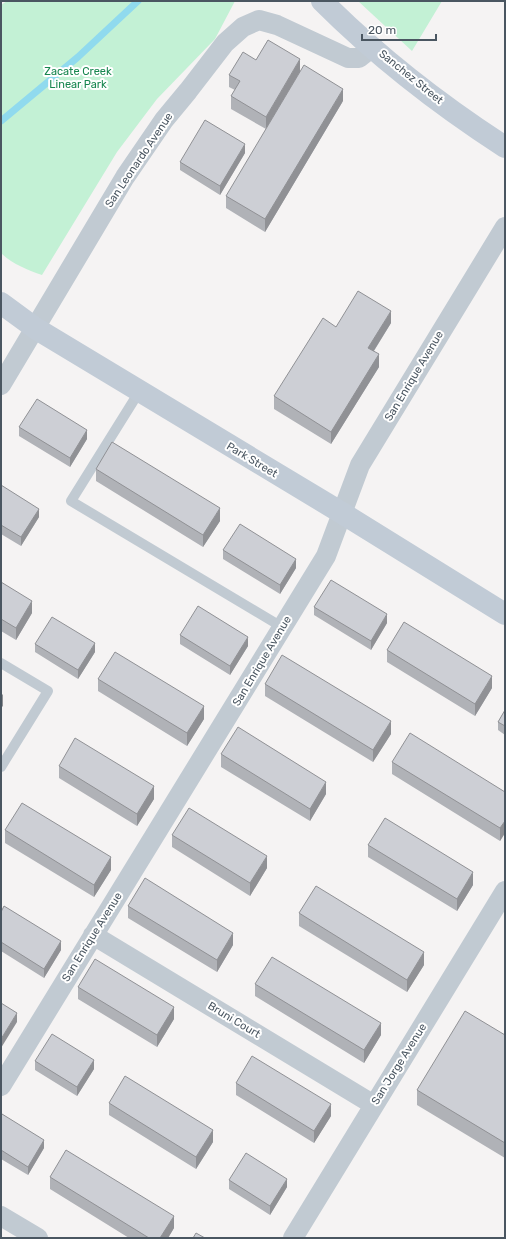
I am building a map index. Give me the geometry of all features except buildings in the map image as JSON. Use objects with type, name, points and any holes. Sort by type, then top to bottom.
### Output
[{"type":"main road","name":"Sanchez Street","points":[[322,1],[400,71],[472,125],[505,147]]},
{"type":"main road","name":"Park Street","points":[[1,303],[34,328],[342,513],[505,614]]},
{"type":"street","name":"San Leonardo Avenue","points":[[1,385],[125,178],[164,120],[188,92],[225,43],[243,27],[259,20],[277,25],[348,58],[359,58],[373,47]]},
{"type":"street","name":"San Enrique Avenue","points":[[1,1086],[326,556],[360,465],[505,227]]},
{"type":"street","name":"San Jorge Avenue","points":[[293,1238],[505,891]]},
{"type":"street","name":"Bruni Court","points":[[93,935],[374,1105]]},
{"type":"street","points":[[1,1216],[38,1238]]},
{"type":"lane","points":[[139,392],[71,501],[282,628]]},
{"type":"lane","points":[[1,662],[48,691],[1,767]]},
{"type":"green space","name":"Zacate Creek Linear Park","points":[[7,1],[235,1],[215,39],[157,99],[117,152],[42,275],[26,269],[5,257],[1,253],[1,5]]},
{"type":"green space","points":[[358,1],[442,1],[412,51]]},
{"type":"waterway","points":[[1,121],[78,57],[138,1]]}]
